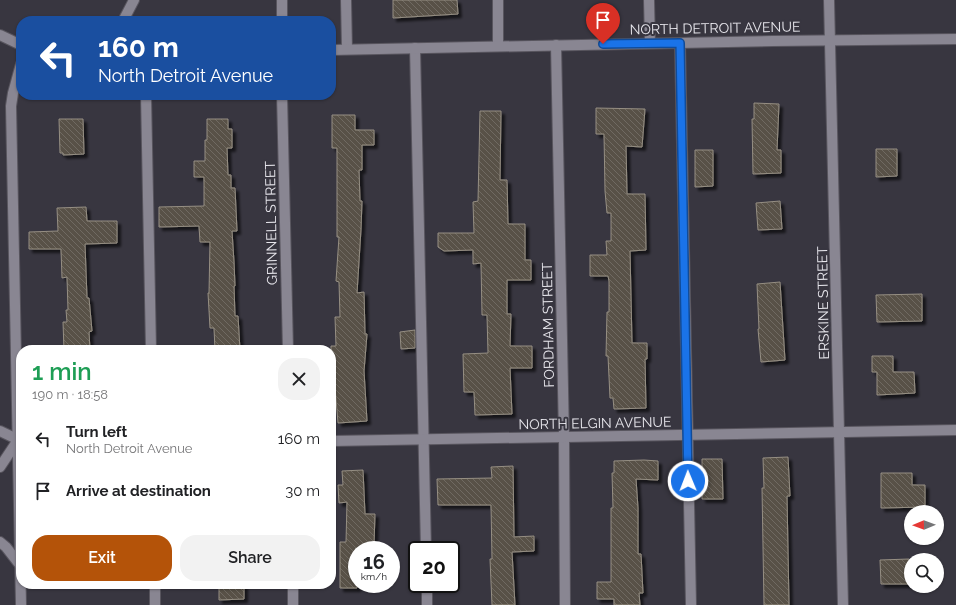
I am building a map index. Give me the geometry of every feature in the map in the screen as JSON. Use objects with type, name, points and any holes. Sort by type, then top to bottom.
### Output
[{"type":"street","points":[[126,16],[134,0]]},
{"type":"street","points":[[282,0],[282,16]]},
{"type":"street","points":[[346,0],[347,49]]},
{"type":"street","points":[[498,0],[498,46]]},
{"type":"street","points":[[649,0],[650,43]]},
{"type":"street","name":"ERSKINE STREET","points":[[829,0],[843,605]]},
{"type":"street","points":[[0,34],[16,42]]},
{"type":"street","name":"NORTH DETROIT AVENUE","points":[[336,50],[650,43],[956,39]]},
{"type":"street","points":[[680,43],[691,605]]},
{"type":"street","name":"FORDHAM STREET","points":[[556,45],[564,437],[565,605]]},
{"type":"street","points":[[415,48],[426,541]]},
{"type":"street","points":[[16,82],[11,106],[17,345]]},
{"type":"street","points":[[146,100],[151,345]]},
{"type":"street","name":"GRINNELL STREET","points":[[282,100],[288,345]]},
{"type":"street","name":"NORTH ELGIN AVENUE","points":[[336,441],[956,430]]},
{"type":"street","points":[[0,431],[16,439]]},
{"type":"street","points":[[0,468],[16,445]]},
{"type":"street","points":[[0,542],[16,560]]},
{"type":"street","points":[[21,589],[21,605]]},
{"type":"street","points":[[155,589],[155,605]]},
{"type":"street","points":[[293,589],[294,605]]},
{"type":"street","points":[[427,593],[427,605]]},
{"type":"building","points":[[393,0],[457,0],[458,14],[393,18]]},
{"type":"building","points":[[754,103],[779,104],[777,150],[781,150],[781,173],[753,174],[752,119],[754,119]]},
{"type":"building","points":[[596,108],[645,109],[642,147],[626,146],[627,194],[645,194],[646,250],[630,251],[632,343],[647,343],[647,359],[645,359],[646,408],[614,409],[613,398],[610,398],[608,356],[606,356],[607,312],[609,312],[609,281],[608,276],[590,276],[590,255],[607,255],[606,241],[611,241],[611,213],[607,213],[605,191],[604,134],[596,134]]},
{"type":"building","points":[[480,111],[501,111],[500,180],[507,180],[508,224],[525,224],[525,260],[531,260],[531,280],[507,280],[507,314],[511,314],[510,346],[532,346],[532,368],[510,368],[512,414],[475,415],[474,392],[464,392],[463,354],[488,353],[487,315],[482,315],[481,263],[473,264],[473,250],[444,251],[438,247],[438,233],[474,233],[473,202],[478,201]]},
{"type":"building","points":[[332,115],[355,115],[355,130],[374,130],[374,145],[362,145],[362,170],[359,170],[360,201],[362,201],[357,293],[364,292],[365,334],[367,334],[364,371],[367,421],[338,423],[336,399],[335,317],[340,317],[339,282],[336,281],[339,237],[337,237],[337,148],[332,148]]},
{"type":"building","points":[[59,119],[83,119],[84,154],[63,155],[63,153],[60,153]]},
{"type":"building","points":[[207,119],[228,119],[228,129],[232,129],[232,148],[227,148],[228,175],[231,175],[231,188],[235,188],[237,231],[232,231],[235,316],[238,316],[240,345],[215,345],[214,328],[210,328],[208,293],[210,242],[200,242],[199,226],[159,227],[159,207],[204,206],[204,177],[194,177],[194,161],[205,161],[205,140],[207,140]]},
{"type":"building","points":[[876,149],[897,149],[897,176],[876,177]]},
{"type":"building","points":[[695,150],[713,150],[713,186],[695,187]]},
{"type":"building","points":[[780,201],[782,229],[758,230],[756,203]]},
{"type":"building","points":[[86,207],[87,221],[117,221],[117,243],[85,244],[87,298],[89,298],[92,331],[89,332],[90,345],[64,345],[63,322],[67,322],[66,310],[68,310],[67,277],[62,278],[61,249],[29,249],[29,232],[58,231],[57,208]]},
{"type":"building","points":[[780,282],[785,360],[761,362],[758,329],[757,284]]},
{"type":"building","points":[[922,294],[922,321],[877,322],[876,295]]},
{"type":"building","points":[[415,330],[415,348],[401,349],[400,332]]},
{"type":"building","points":[[872,356],[893,356],[893,372],[914,372],[915,393],[877,395],[877,372],[872,372]]},
{"type":"building","points":[[788,457],[790,496],[787,496],[789,605],[764,605],[762,488],[764,488],[763,458]]},
{"type":"building","points":[[702,459],[722,459],[723,499],[702,499]]},
{"type":"building","points":[[614,461],[658,461],[658,480],[636,479],[638,508],[638,554],[641,554],[643,593],[639,593],[640,605],[614,605],[614,599],[597,599],[597,582],[611,582],[611,508],[613,508],[612,473],[614,473]]},
{"type":"building","points":[[513,466],[514,537],[534,536],[534,551],[512,552],[515,605],[492,605],[490,559],[492,559],[491,505],[438,505],[437,479],[492,478],[491,467]]},
{"type":"building","points":[[363,470],[365,514],[375,514],[374,541],[348,541],[348,588],[340,588],[340,542],[346,542],[347,502],[339,503],[338,485],[343,485],[342,471]]},
{"type":"building","points":[[881,473],[912,473],[912,485],[925,485],[925,505],[904,505],[904,507],[881,508]]},
{"type":"building","points":[[904,559],[904,584],[881,584],[880,560]]},
{"type":"building","points":[[219,589],[244,589],[244,599],[219,600]]},
{"type":"route","points":[[603,44],[680,43],[688,481]]}]
